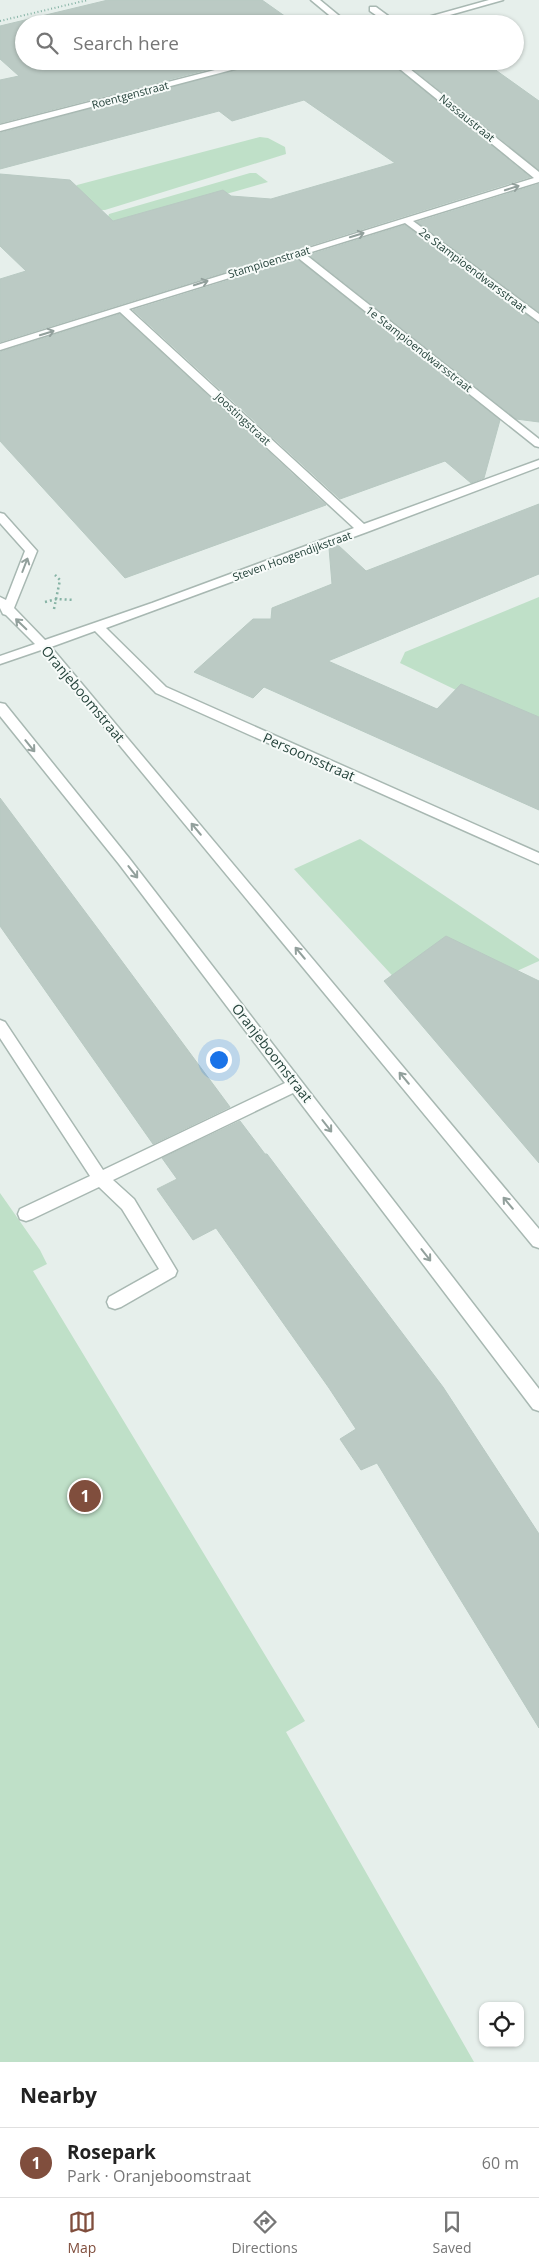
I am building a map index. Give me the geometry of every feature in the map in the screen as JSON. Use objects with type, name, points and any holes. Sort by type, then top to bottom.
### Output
[{"type":"street","points":[[315,0],[334,15]]},
{"type":"street","points":[[442,15],[499,0]]},
{"type":"street","points":[[373,9],[382,15]]},
{"type":"street","name":"Roentgenstraat","points":[[0,128],[226,70]]},
{"type":"street","name":"Nassaustraat","points":[[406,70],[444,99],[539,178]]},
{"type":"street","name":"Stampioenstraat","points":[[0,347],[539,178]]},
{"type":"street","name":"2e Stampioendwarsstraat","points":[[406,220],[539,319]]},
{"type":"street","name":"1e Stampioendwarsstraat","points":[[298,253],[539,444]]},
{"type":"street","name":"Joostingstraat","points":[[123,309],[363,530]]},
{"type":"street","name":"Steven Hoogendijkstraat","points":[[0,660],[98,627],[539,463]]},
{"type":"street","name":"Oranjeboomstraat","points":[[0,516],[31,551],[4,606],[43,646],[539,1241]]},
{"type":"street","name":"Persoonsstraat","points":[[98,627],[161,690],[408,802],[539,858]]},
{"type":"street","name":"Oranjeboomstraat","points":[[0,707],[124,861],[539,1403]]},
{"type":"street","points":[[0,1026],[100,1178],[128,1204],[169,1270],[116,1302]]},
{"type":"street","points":[[26,1214],[296,1085]]},
{"type":"path","points":[[25,15],[88,0]]},
{"type":"path","points":[[0,21],[15,17]]},
{"type":"green space","points":[[260,137],[268,138],[285,147],[286,154],[105,210],[99,210],[74,189],[77,185]]},
{"type":"green space","points":[[250,173],[256,173],[268,182],[212,198],[111,222],[107,220],[109,214]]},
{"type":"green space","points":[[539,597],[539,717],[456,690],[400,663],[405,652]]},
{"type":"green space","points":[[360,839],[539,959],[539,961],[479,988],[448,1036],[294,869]]},
{"type":"green space","points":[[0,1193],[40,1250],[47,1264],[33,1271],[305,1721],[286,1732],[474,2062],[0,2062]]},
{"type":"building","points":[[108,0],[262,0],[283,15],[46,15]]},
{"type":"building","points":[[15,22],[15,70],[206,70],[0,123],[0,80],[19,76],[0,59],[0,26]]},
{"type":"building","points":[[234,70],[399,70],[530,177],[0,342],[0,279],[26,271],[0,246],[0,174],[70,180],[113,221],[223,190],[231,196],[271,199],[395,163],[304,100],[232,121],[219,111],[0,169],[0,133]]},
{"type":"building","points":[[414,70],[496,70],[539,101],[539,170]]},
{"type":"building","points":[[539,184],[539,312],[417,222]]},
{"type":"building","points":[[405,225],[539,324],[539,422],[516,419],[309,255]]},
{"type":"building","points":[[297,259],[500,420],[484,478],[471,483],[445,461],[340,499],[133,310]]},
{"type":"building","points":[[120,314],[326,505],[125,578],[0,441],[0,352]]},
{"type":"building","points":[[539,504],[539,574],[328,661],[437,709],[461,684],[539,717],[539,810],[264,687],[253,698],[194,672],[253,619],[271,619],[272,608],[332,584],[329,548],[338,545],[366,571]]},
{"type":"building","points":[[0,798],[230,1107],[153,1144],[0,926]]},
{"type":"building","points":[[446,936],[539,981],[539,1163],[384,981]]},
{"type":"building","points":[[240,1121],[443,1387],[539,1534],[539,1728],[377,1463],[361,1470],[340,1439],[356,1429],[216,1228],[193,1240],[157,1189],[177,1179],[162,1158]]},
{"type":"place","name":"Rosepark","points":[[85,1496]]}]
